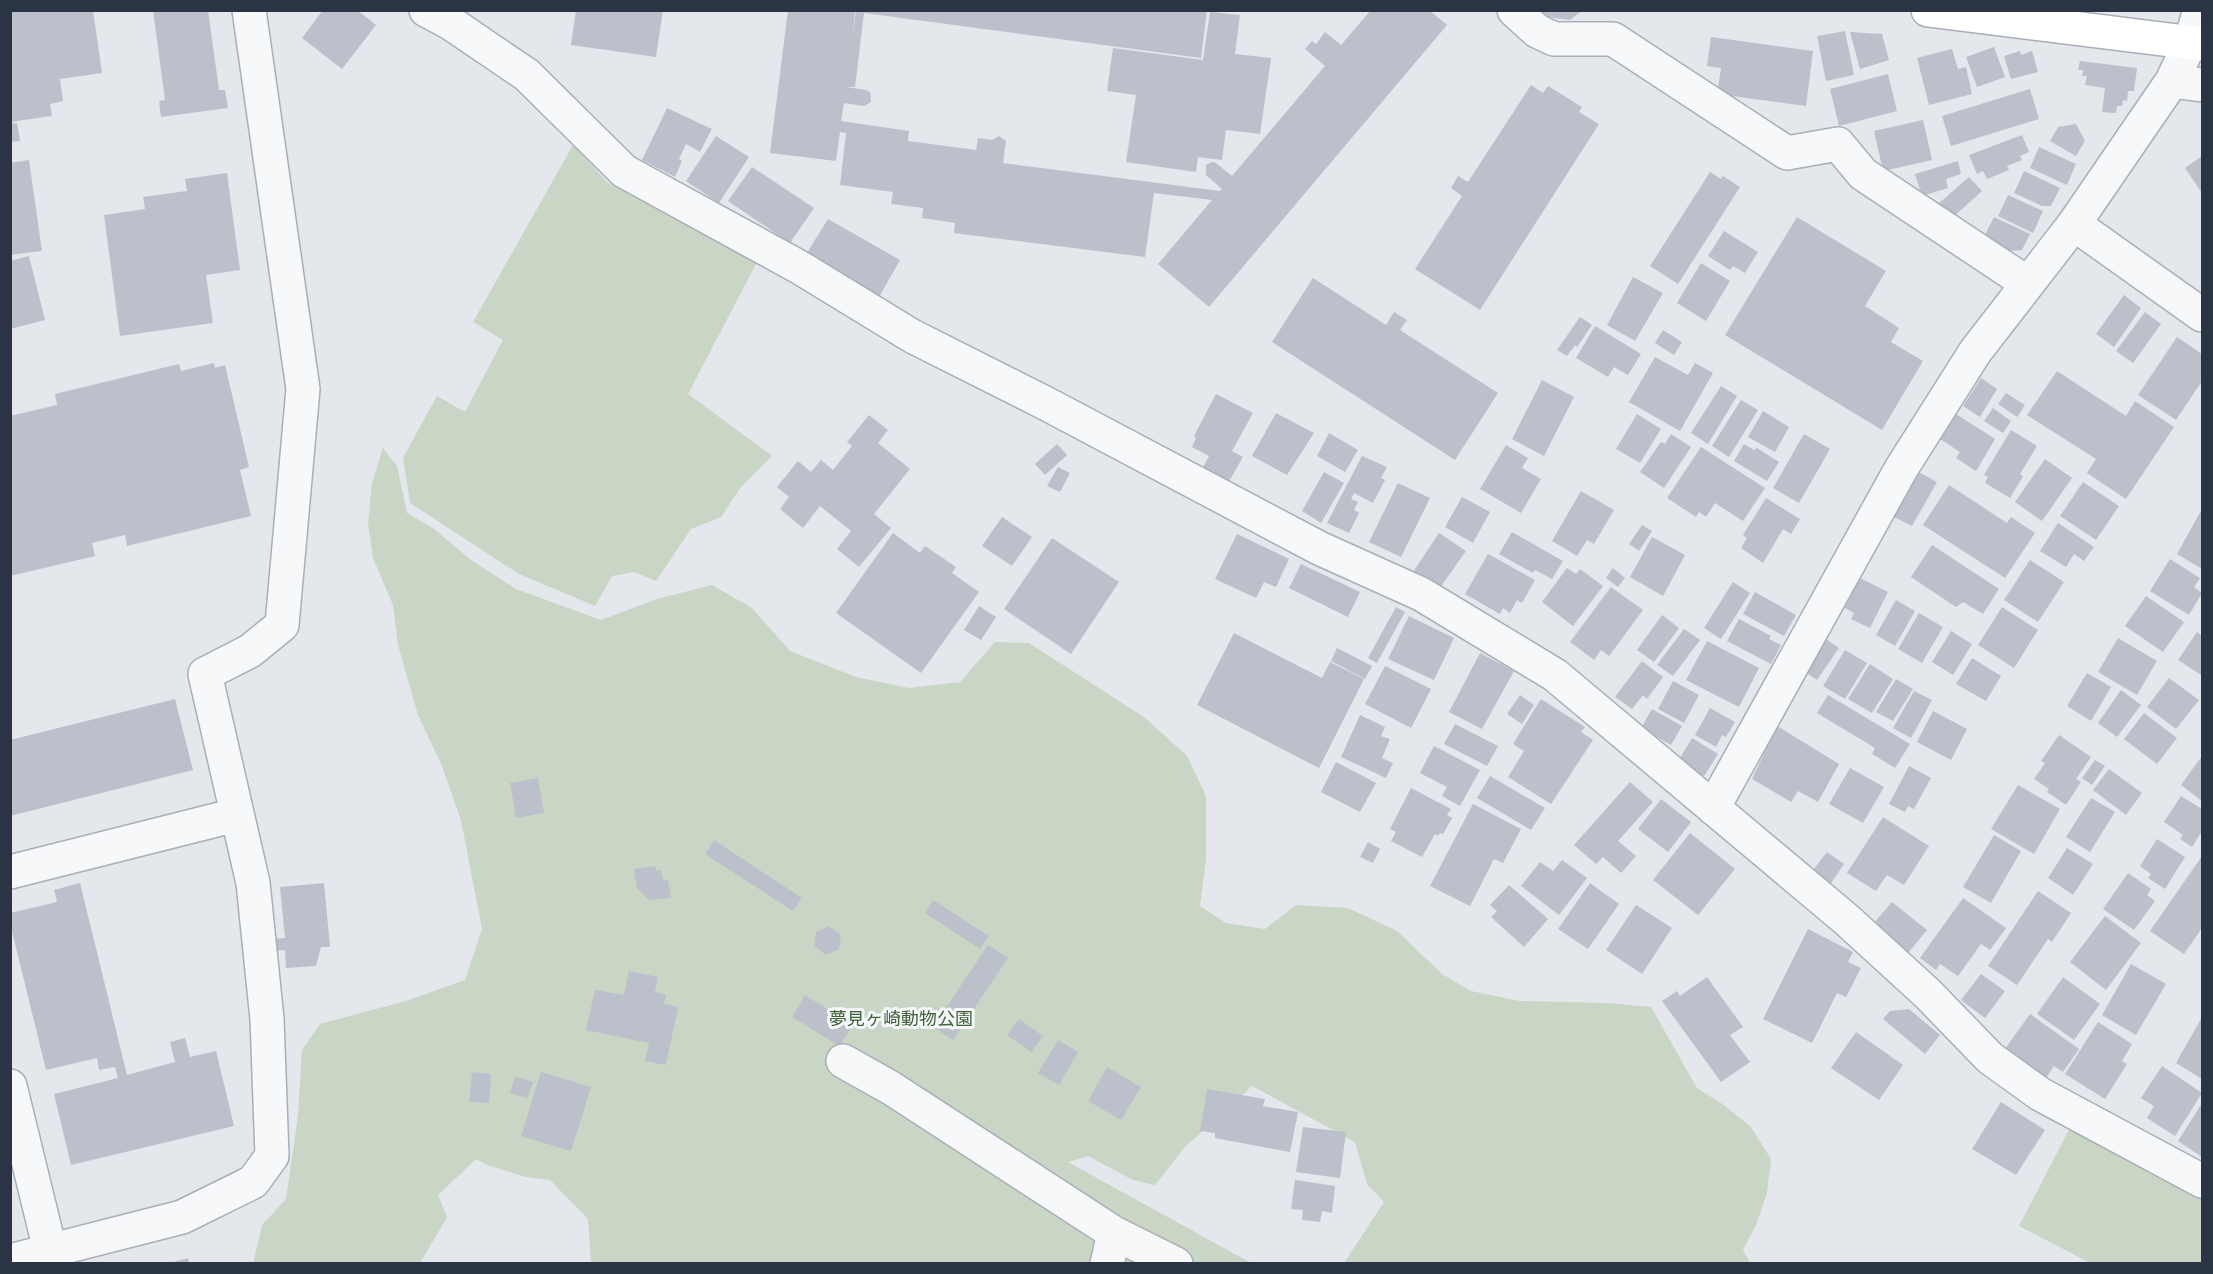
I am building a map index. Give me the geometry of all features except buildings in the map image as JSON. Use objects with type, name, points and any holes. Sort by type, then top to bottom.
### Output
[{"type":"street","points":[[10,1261],[182,1216],[253,1182],[272,1156],[267,1019],[253,883],[205,674],[250,651],[282,626],[303,389],[249,10]]},
{"type":"street","points":[[426,10],[452,24],[527,75],[624,171],[799,267],[912,336],[1047,404],[1308,543],[1421,594],[1555,675],[1847,920],[1928,994],[1990,1058],[2040,1094],[2202,1181]]},
{"type":"street","points":[[1514,10],[1537,31],[1554,39],[1613,39],[1787,153],[1838,144],[1863,174],[2027,283]]},
{"type":"street","points":[[1928,10],[2196,44]]},
{"type":"street","points":[[1713,808],[1901,469],[1975,352],[2027,283],[2187,83],[2196,44],[2200,10]]},
{"type":"street","points":[[2074,224],[2202,315]]},
{"type":"street","points":[[10,872],[236,815]]},
{"type":"street","points":[[843,1061],[891,1088],[1111,1248],[1176,1263]]},
{"type":"street","points":[[10,1086],[50,1250]]},
{"type":"green space","points":[[573,145],[607,182],[757,262],[688,394],[772,456],[741,487],[721,517],[691,529],[656,581],[634,572],[612,576],[595,606],[519,574],[410,503],[403,458],[437,396],[465,412],[503,340],[473,322]]},
{"type":"green space","name":"夢見ヶ崎動物公園","points":[[383,448],[397,466],[407,513],[433,528],[471,560],[516,589],[601,620],[657,599],[712,585],[752,608],[790,651],[856,677],[909,688],[960,682],[995,642],[1029,643],[1144,717],[1187,756],[1206,796],[1206,859],[1200,906],[1226,923],[1265,929],[1296,905],[1348,908],[1397,931],[1442,974],[1471,991],[1520,1001],[1608,1003],[1651,1007],[1697,1088],[1724,1105],[1751,1127],[1771,1159],[1767,1193],[1756,1225],[1743,1250],[1750,1263],[1344,1263],[1384,1202],[1367,1184],[1355,1142],[1252,1086],[1185,1147],[1155,1185],[1133,1180],[1088,1156],[1068,1162],[1251,1263],[591,1263],[588,1219],[550,1180],[526,1177],[487,1165],[476,1159],[438,1195],[447,1217],[420,1263],[253,1264],[262,1225],[286,1199],[298,1115],[302,1050],[320,1024],[406,1001],[465,980],[482,929],[461,820],[442,766],[418,715],[398,645],[393,605],[373,558],[368,523],[372,483]]},
{"type":"green space","points":[[2071,1126],[2202,1200],[2202,1263],[2090,1263],[2019,1226]]}]
